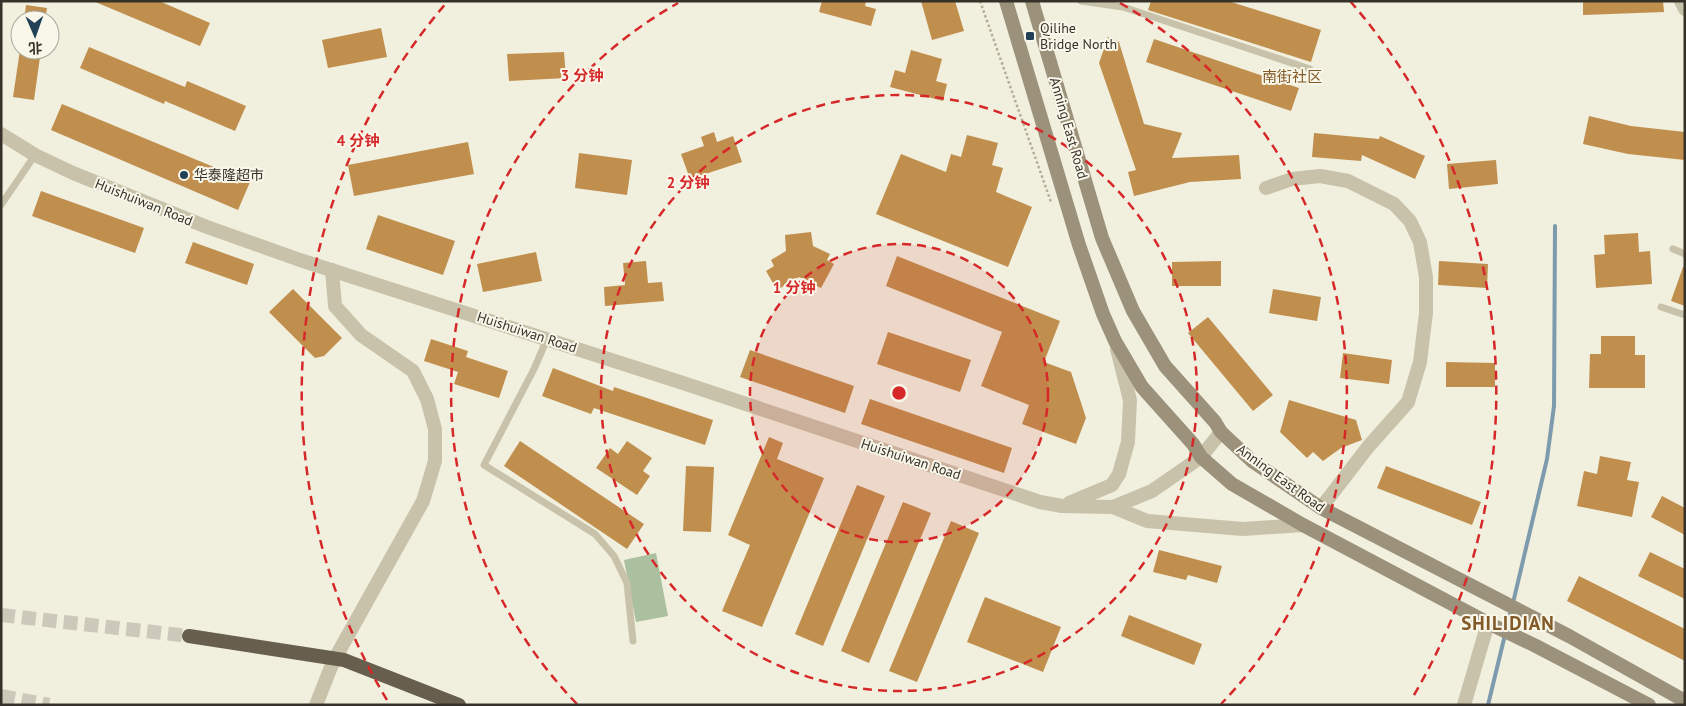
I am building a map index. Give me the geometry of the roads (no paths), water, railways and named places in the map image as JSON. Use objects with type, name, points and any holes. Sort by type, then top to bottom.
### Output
[{"type":"highway","points":[[189,636],[344,660],[459,705]]},
{"type":"main road","name":"Anning East Road","points":[[1006,1],[1079,245],[1103,314],[1115,341],[1142,387],[1193,444],[1201,457],[1232,484],[1303,525],[1649,705]]},
{"type":"main road","name":"Anning East Road","points":[[1032,1],[1102,238],[1133,311],[1165,366],[1215,422],[1221,432],[1252,461],[1321,508],[1569,636],[1685,701]]},
{"type":"street","points":[[1681,1],[1685,9]]},
{"type":"street","name":"Huishuiwan Road","points":[[1,134],[35,155],[65,170],[207,227],[332,270],[1040,502],[1062,506],[1113,507],[1147,521],[1243,529],[1303,525]]},
{"type":"street","points":[[1266,188],[1292,179],[1320,176],[1348,181],[1394,204],[1410,221],[1420,242],[1426,278],[1426,314],[1420,362],[1408,402],[1368,447],[1321,508]]},
{"type":"street","points":[[316,705],[333,662],[423,500],[435,461],[435,429],[427,399],[413,371],[361,335],[335,306],[332,270]]},
{"type":"street","points":[[1062,506],[1112,485],[1119,474],[1128,442],[1130,400],[1115,341]]},
{"type":"street","name":"Huishuiwan Road","points":[[1113,507],[1152,491],[1201,457],[1221,432]]},
{"type":"street","points":[[1464,705],[1500,629]]},
{"type":"lane","points":[[1081,1],[1124,7],[1310,69]]},
{"type":"lane","points":[[1,205],[35,155]]},
{"type":"lane","points":[[1673,249],[1685,254]]},
{"type":"lane","points":[[1661,307],[1685,315]]},
{"type":"lane","points":[[547,339],[534,369],[484,465],[595,534],[614,556],[626,583],[633,642]]},
{"type":"waterway","points":[[1513,603],[1547,459],[1554,406],[1555,226]]},
{"type":"waterway","points":[[1488,705],[1511,610]]},
{"type":"tunnel","points":[[1,615],[189,636]]},
{"type":"tunnel","points":[[1,696],[49,705]]},
{"type":"place","name":"Qilihe Bridge North","points":[[1030,36]]},
{"type":"place","name":"华泰隆超市","points":[[184,175]]},
{"type":"district","name":"南街社区","points":[[1292,77]]},
{"type":"district","name":"SHILIDIAN","points":[[1508,623]]}]
